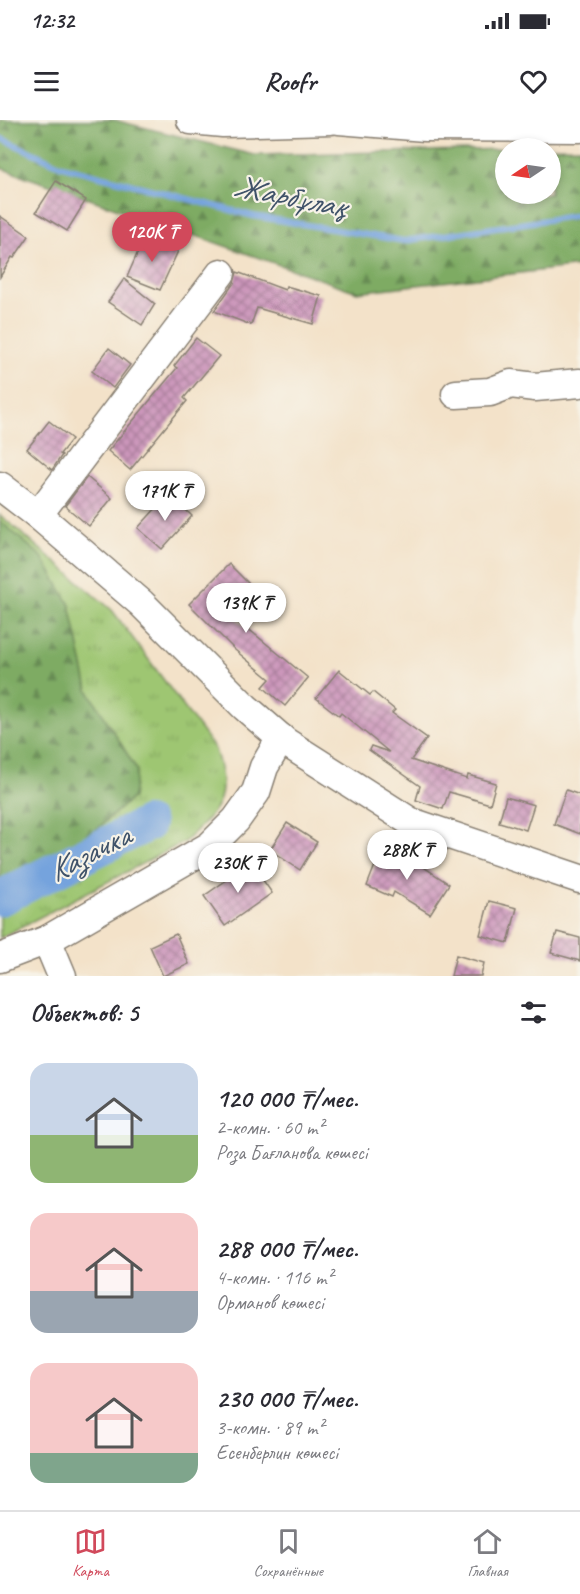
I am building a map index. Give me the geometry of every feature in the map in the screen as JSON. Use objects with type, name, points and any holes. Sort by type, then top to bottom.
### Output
[{"type":"street","points":[[191,120],[223,123],[331,120]]},
{"type":"street","points":[[339,120],[425,127],[580,128]]},
{"type":"street","points":[[38,515],[221,273]]},
{"type":"street","points":[[456,394],[490,392],[510,384],[535,387],[580,383]]},
{"type":"street","points":[[0,486],[38,515],[141,603],[245,707],[280,738],[411,822],[580,879]]},
{"type":"street","points":[[0,958],[47,940],[210,846],[236,820],[256,792],[264,767],[280,738]]},
{"type":"street","points":[[47,940],[62,976]]},
{"type":"green space","points":[[0,120],[114,120],[255,155],[495,149],[495,204],[561,204],[561,147],[580,147],[580,266],[357,292],[0,168]]},
{"type":"green space","points":[[0,515],[112,610],[215,749],[220,766],[222,791],[214,811],[184,842],[0,938]]},
{"type":"green space","points":[[0,521],[42,557],[70,605],[88,690],[137,770],[133,797],[80,844],[0,902]]},
{"type":"building","points":[[56,181],[86,200],[67,231],[36,212]]},
{"type":"building","points":[[0,216],[29,236],[0,277]]},
{"type":"building","points":[[145,236],[178,251],[160,290],[127,277]]},
{"type":"building","points":[[237,272],[285,290],[286,286],[321,296],[313,324],[257,308],[251,325],[214,311],[234,283]]},
{"type":"building","points":[[124,279],[155,304],[142,325],[108,302]]},
{"type":"building","points":[[196,338],[219,356],[184,398],[187,401],[130,470],[108,451],[177,368],[174,366]]},
{"type":"building","points":[[109,348],[130,365],[113,388],[92,371]]},
{"type":"building","points":[[49,421],[72,439],[60,454],[62,455],[52,470],[27,449]]},
{"type":"building","points":[[87,477],[112,498],[89,526],[65,506]]},
{"type":"building","points":[[169,494],[192,516],[162,549],[138,528]]},
{"type":"building","points":[[229,564],[253,588],[229,613],[308,678],[285,706],[263,687],[270,679],[235,650],[189,604]]},
{"type":"building","points":[[339,670],[370,695],[373,692],[395,710],[392,713],[427,738],[411,760],[467,779],[468,775],[496,783],[490,804],[449,792],[443,809],[416,800],[420,786],[369,750],[371,746],[389,752],[341,713],[339,716],[316,698]]},
{"type":"building","points":[[566,790],[580,795],[580,834],[554,824]]},
{"type":"building","points":[[506,797],[534,805],[526,830],[499,822]]},
{"type":"building","points":[[287,823],[317,842],[300,870],[270,850]]},
{"type":"building","points":[[381,850],[422,866],[449,884],[430,914],[394,892],[392,897],[367,886]]},
{"type":"building","points":[[251,863],[272,893],[225,926],[204,896]]},
{"type":"building","points":[[489,901],[517,908],[508,943],[480,935]]},
{"type":"building","points":[[557,932],[580,938],[580,961],[551,953]]},
{"type":"building","points":[[176,934],[189,964],[163,976],[150,946]]},
{"type":"building","points":[[456,955],[484,963],[481,976],[451,976]]},
{"type":"waterway","name":"Жарбұлақ","points":[[0,138],[62,166],[253,216],[404,241],[580,215]]},
{"type":"waterway","name":"Казачка","points":[[0,898],[147,824]]}]
